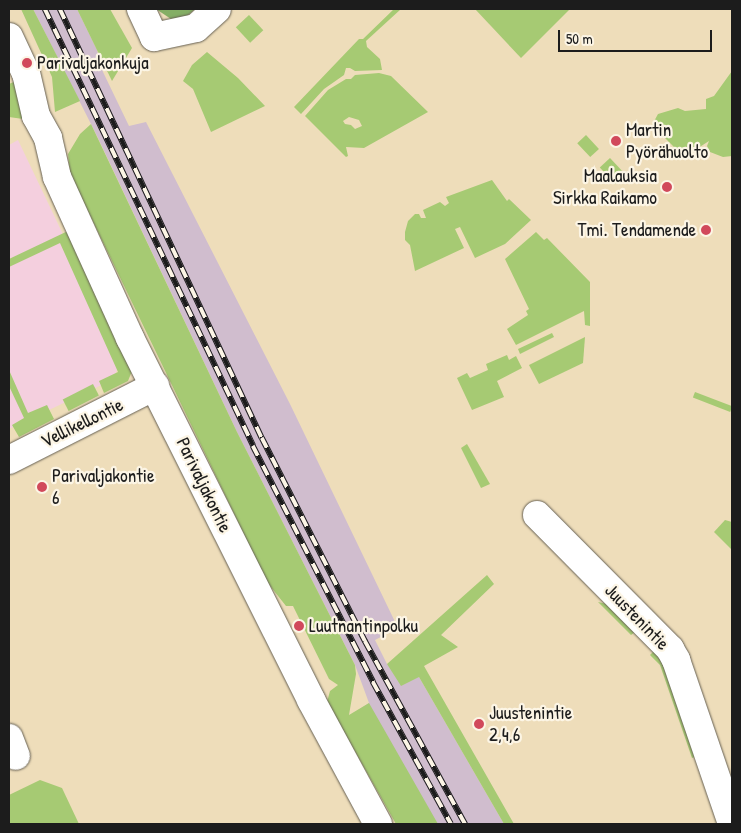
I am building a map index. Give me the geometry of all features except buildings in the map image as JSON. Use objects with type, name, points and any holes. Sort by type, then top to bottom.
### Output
[{"type":"street","points":[[141,9],[154,37],[196,28],[217,9]]},
{"type":"street","name":"Parivaljakontie","points":[[9,37],[26,73],[36,116],[48,138],[57,177],[130,338],[311,700],[378,824]]},
{"type":"street","name":"Vellikellontie","points":[[9,460],[155,386]]},
{"type":"street","name":"Juustenintie","points":[[537,515],[670,649],[676,660],[732,824]]},
{"type":"shaded area","points":[[33,9],[77,9],[97,50],[103,72],[129,126],[146,122],[290,404],[398,628],[375,640],[387,664],[419,677],[504,824],[409,824],[349,716],[369,703],[355,665],[237,432],[97,136]]},
{"type":"shaded area","points":[[18,140],[121,356],[114,379],[9,429],[9,145]]},
{"type":"green space","points":[[21,9],[33,9],[80,101],[55,112],[52,77]]},
{"type":"green space","points":[[77,9],[110,9],[132,48],[112,81]]},
{"type":"green space","points":[[156,9],[195,9],[187,16],[171,19]]},
{"type":"green space","points":[[394,9],[401,9],[366,41],[367,47],[380,59],[382,70],[355,71],[346,68],[344,75],[324,89],[301,114],[294,107],[359,39],[363,39]]},
{"type":"green space","points":[[475,9],[570,9],[521,58]]},
{"type":"green space","points":[[249,15],[263,30],[250,43],[236,27]]},
{"type":"green space","points":[[207,52],[238,78],[265,106],[211,132],[193,89],[183,81],[192,65]]},
{"type":"green space","points":[[732,71],[732,156],[723,157],[710,152],[707,146],[709,141],[684,157],[652,125],[658,114],[678,108],[685,111],[706,109],[706,99],[714,96]]},
{"type":"green space","points":[[379,73],[391,76],[428,112],[364,148],[346,147],[348,156],[346,157],[305,116],[328,90],[346,79],[351,79],[355,75]],"holes":[[[349,117],[359,120],[362,126],[355,129],[343,121]]]},
{"type":"green space","points":[[16,81],[23,119],[9,117],[9,84]]},
{"type":"green space","points":[[91,124],[237,432],[355,665],[356,674],[349,715],[369,703],[438,824],[396,824],[327,702],[330,691],[338,685],[329,679],[293,606],[286,606],[267,582],[70,174],[68,154],[80,134]]},
{"type":"green space","points":[[586,135],[599,149],[590,157],[577,143]]},
{"type":"green space","points":[[610,158],[626,175],[615,184],[600,168]]},
{"type":"green space","points":[[492,180],[507,201],[509,199],[531,220],[505,244],[475,258],[460,227],[455,229],[464,248],[415,271],[410,245],[405,240],[408,221],[415,214],[419,214],[421,218],[426,218],[423,210],[440,202],[445,206],[449,203],[446,197]]},
{"type":"green space","points":[[70,230],[132,371],[128,381],[104,393],[99,381],[118,372],[60,243],[9,267],[9,259]]},
{"type":"green space","points":[[536,232],[544,240],[547,238],[590,282],[590,326],[585,325],[584,311],[516,345],[507,329],[528,315],[526,311],[529,309],[505,259]]},
{"type":"green space","points":[[552,333],[554,337],[520,354],[518,349]]},
{"type":"green space","points":[[585,337],[583,363],[539,384],[529,365]]},
{"type":"green space","points":[[507,355],[509,360],[516,356],[522,368],[497,381],[504,397],[472,410],[457,378],[467,373],[470,378],[488,370],[486,364]]},
{"type":"green space","points":[[9,370],[28,413],[47,405],[54,419],[19,437],[12,425],[24,418],[9,386]]},
{"type":"green space","points":[[93,384],[99,396],[69,411],[63,399]]},
{"type":"green space","points":[[695,392],[732,406],[730,412],[693,398]]},
{"type":"green space","points":[[467,444],[490,484],[481,488],[461,448]]},
{"type":"green space","points":[[725,520],[732,522],[732,550],[714,532]]},
{"type":"green space","points":[[487,575],[494,584],[441,635],[458,647],[424,666],[514,824],[504,824],[419,677],[401,686],[387,664]]},
{"type":"green space","points":[[598,602],[607,604],[635,632],[631,635]]},
{"type":"green space","points":[[654,651],[665,663],[698,756],[692,758],[660,665],[650,655]]},
{"type":"green space","points":[[40,780],[62,788],[79,824],[9,824],[9,795]]},
{"type":"railway","points":[[45,9],[253,446],[373,682],[451,824]]},
{"type":"railway","points":[[60,9],[262,438],[365,641],[465,824]]},
{"type":"place","name":"Parivaljakonkuja","points":[[27,63]]},
{"type":"place","name":"Martin Pyörähuolto","points":[[616,141]]},
{"type":"place","name":"Maalauksia Sirkka Raikamo","points":[[667,187]]},
{"type":"place","name":"Tmi. Tendamende","points":[[706,230]]},
{"type":"place","name":"Parivaljakontie 6","points":[[42,487]]},
{"type":"place","name":"Luutnantinpolku","points":[[299,626]]},
{"type":"place","name":"Juustenintie 2,4,6","points":[[479,724]]}]
